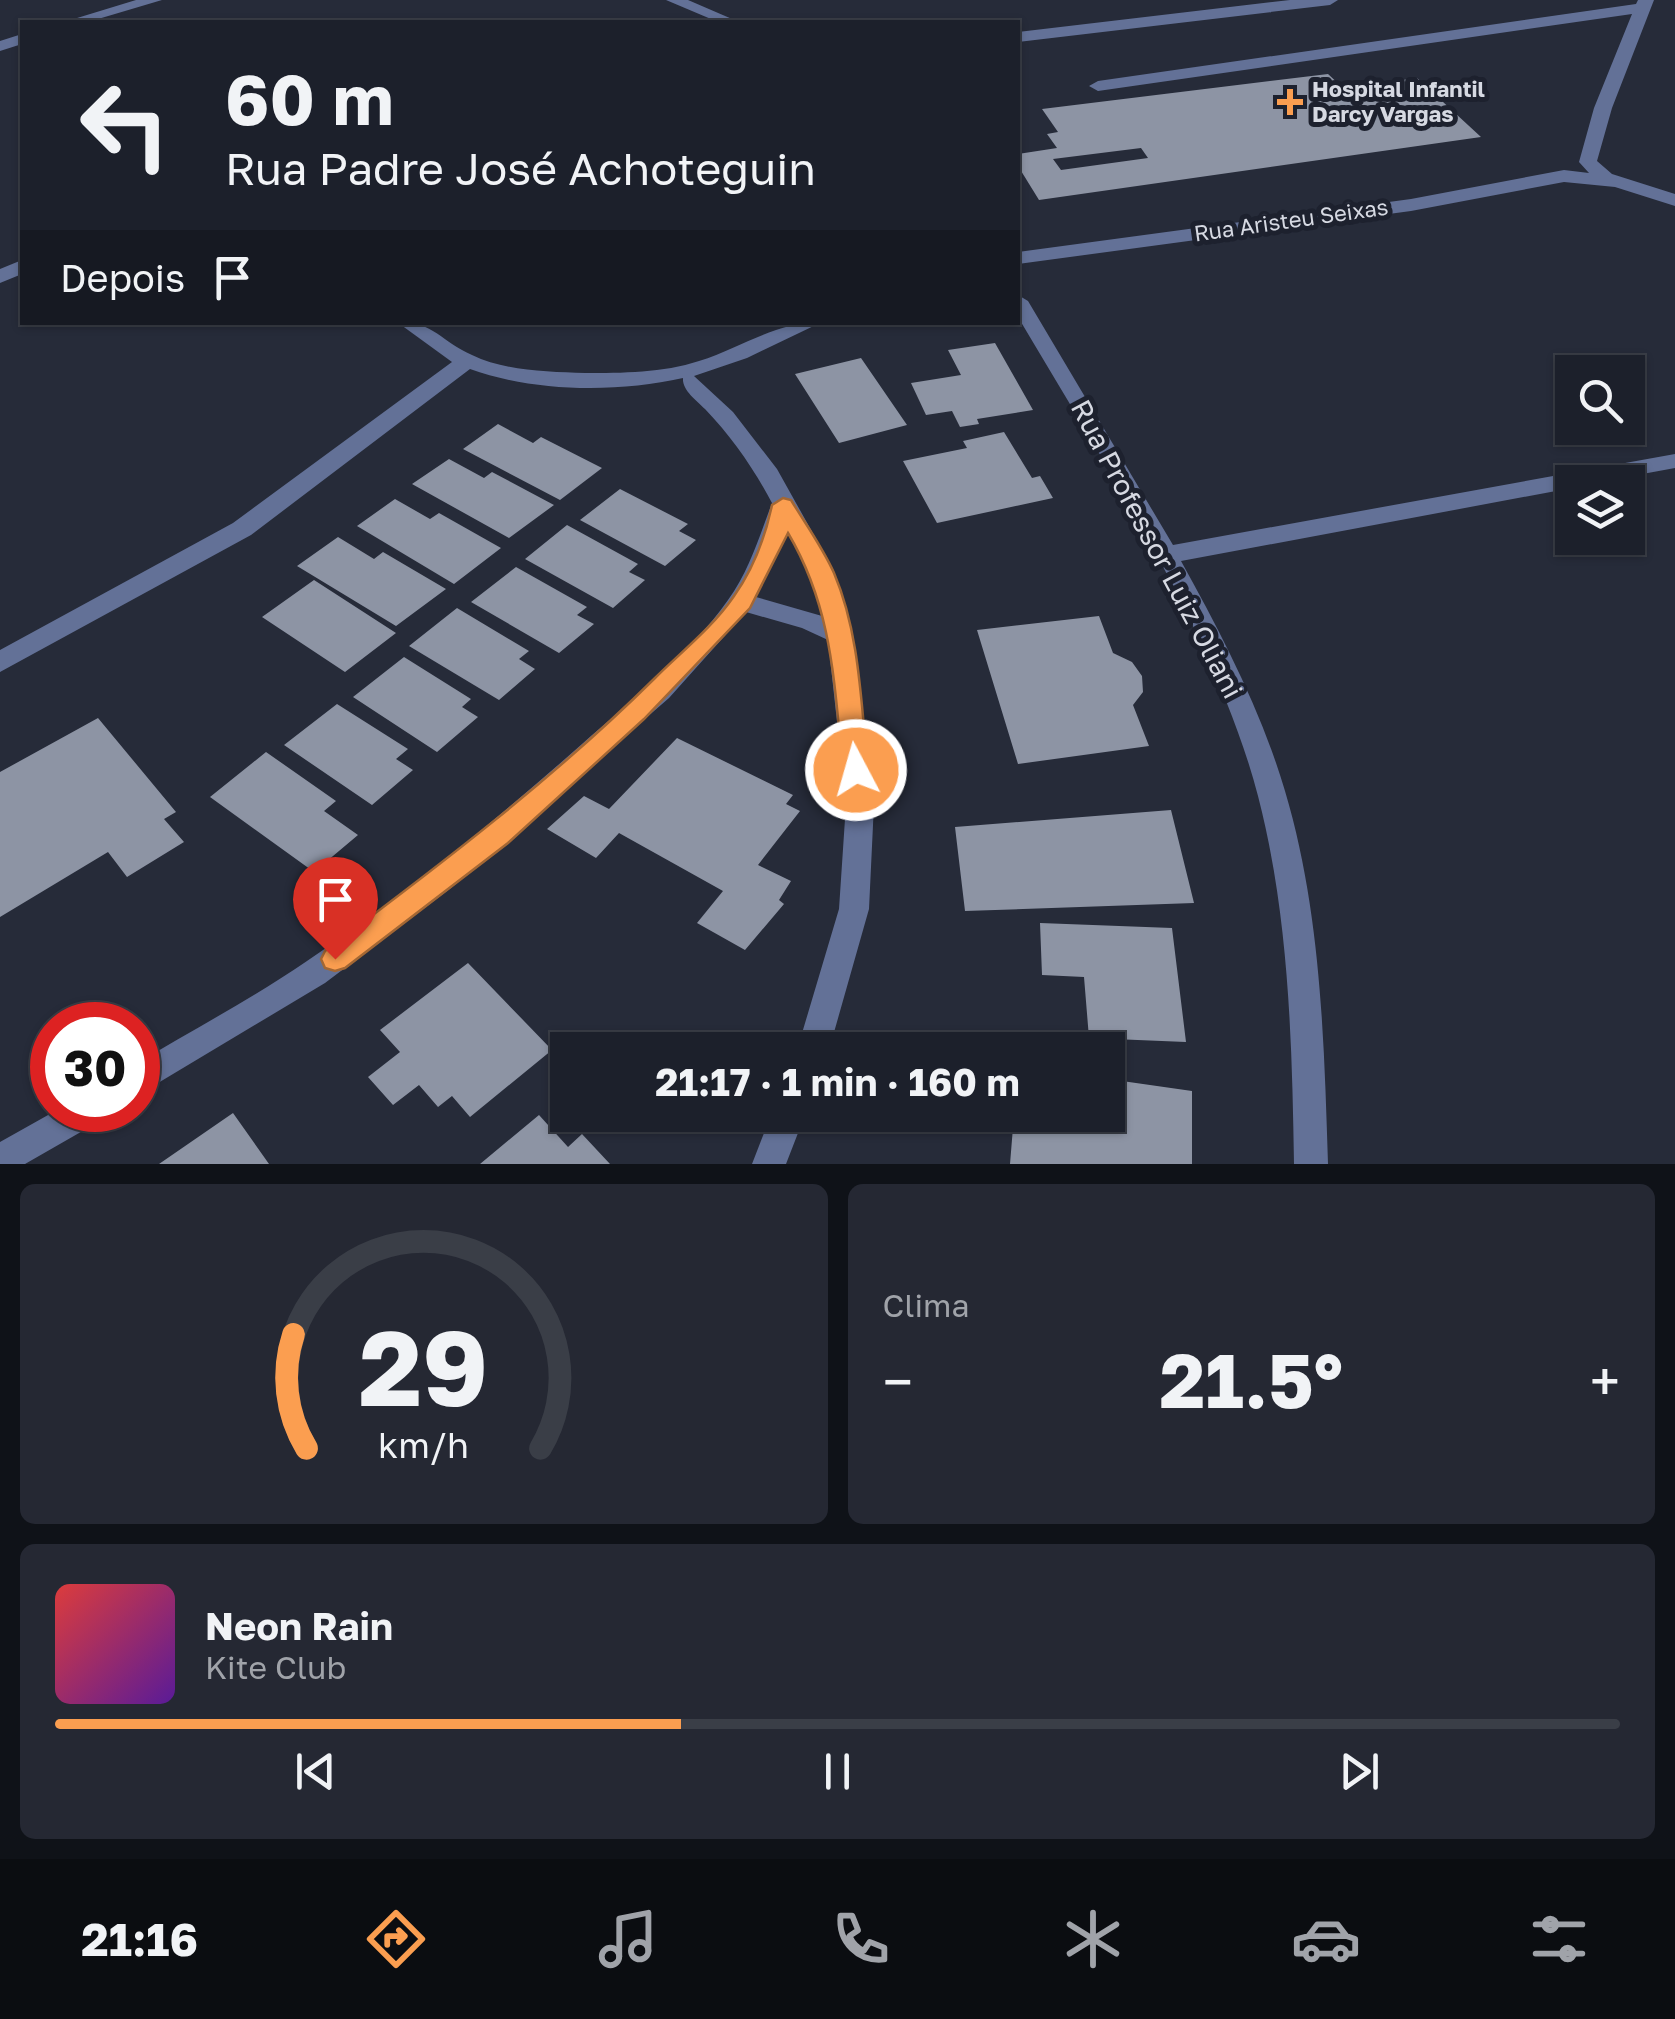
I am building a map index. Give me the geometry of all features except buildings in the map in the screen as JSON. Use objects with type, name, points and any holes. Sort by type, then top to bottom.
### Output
[{"type":"street","points":[[79,20],[154,0]]},
{"type":"street","points":[[674,0],[725,20]]},
{"type":"street","points":[[1020,36],[1330,0]]},
{"type":"street","points":[[1098,86],[1644,4],[1590,152],[1590,167],[1619,182]]},
{"type":"street","points":[[1564,176],[1590,152]]},
{"type":"street","name":"Rua Aristeu Seixas","points":[[1020,258],[1410,204],[1564,176],[1619,182],[1675,200]]},
{"type":"street","name":"Rua Professor Luiz Oliani","points":[[1020,304],[1106,445],[1222,658],[1272,795],[1295,902],[1308,1048],[1311,1164]]},
{"type":"street","points":[[413,325],[467,361],[514,373],[562,377],[687,375],[805,325]]},
{"type":"street","points":[[0,662],[242,529],[467,361]]},
{"type":"street","points":[[687,375],[765,470],[822,571],[840,635],[860,804],[854,908],[818,1032]]},
{"type":"street","points":[[1166,555],[1675,461]]},
{"type":"street","points":[[160,1066],[335,959],[499,836],[636,713],[742,602],[773,546],[783,505]]},
{"type":"street","points":[[742,602],[810,621],[840,635]]},
{"type":"street","points":[[0,1160],[49,1132]]},
{"type":"street","points":[[769,1164],[781,1132]]},
{"type":"place","name":"Hospital Infantil Darcy Vargas","points":[[1290,102]]},
{"type":"route","points":[[335,959],[499,836],[636,713],[720,628],[742,602],[765,562],[777,534],[783,505],[822,571],[833,606],[856,770]]}]
